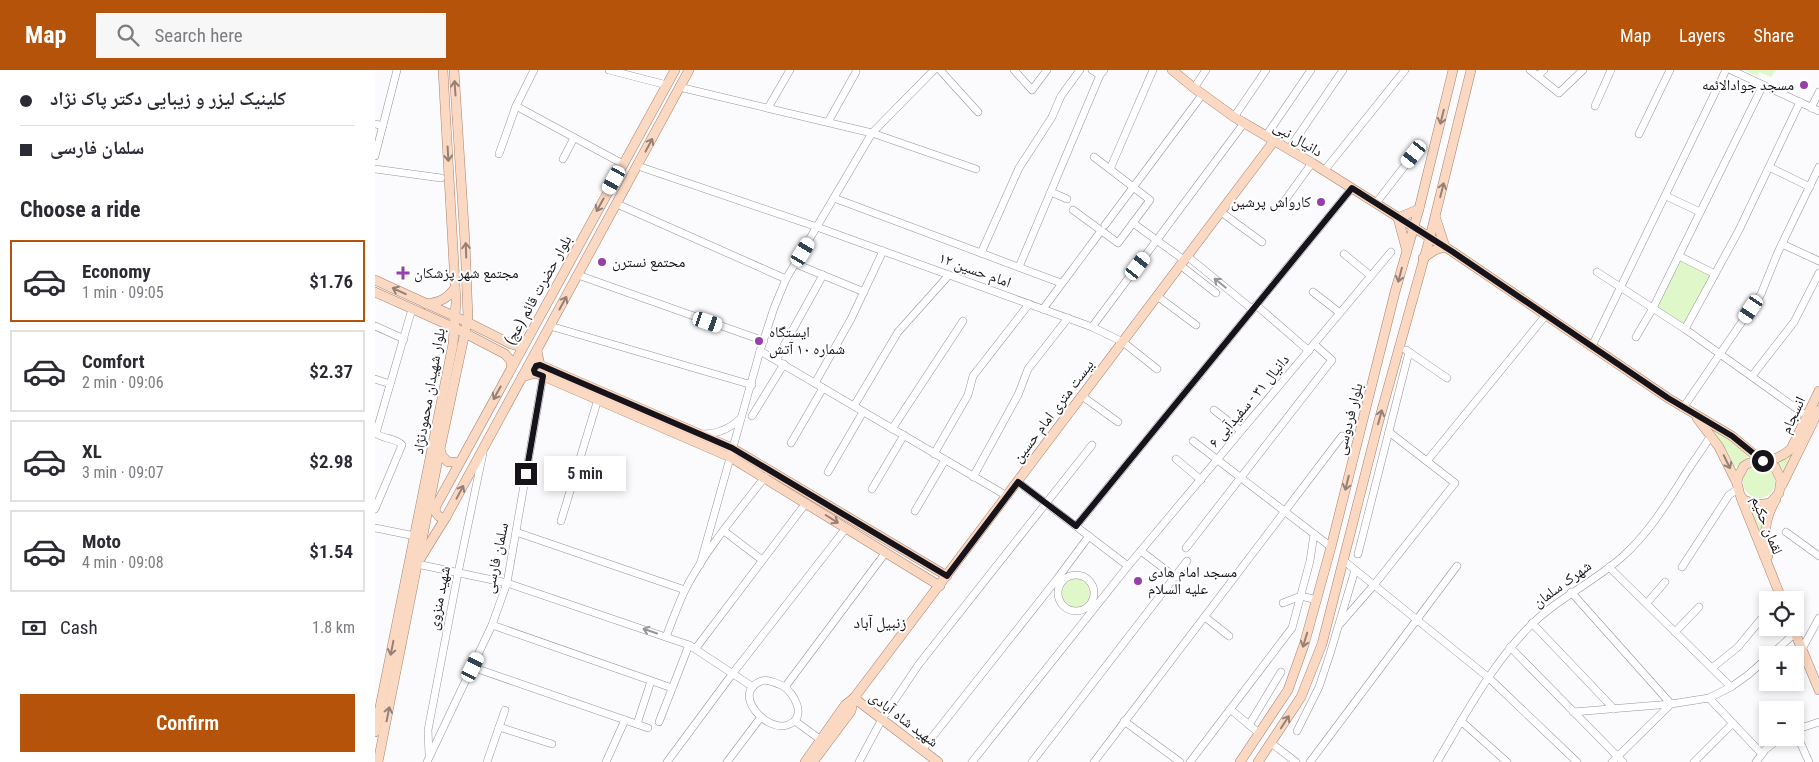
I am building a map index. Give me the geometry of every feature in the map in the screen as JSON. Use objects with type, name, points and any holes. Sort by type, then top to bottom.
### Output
[{"type":"main road","name":"بلوار شهیدان محمودنژاد","points":[[413,565],[415,536],[453,344],[456,317],[443,70]]},
{"type":"main road","name":"بلوار شهیدان محمودنژاد","points":[[413,565],[467,322],[465,242],[453,70]]},
{"type":"main road","name":"بلوار حضرت قائم (عج)","points":[[446,517],[438,516],[435,511],[436,506],[675,70]]},
{"type":"main road","name":"بلوار حضرت قائم (عج)","points":[[375,732],[413,565],[446,517],[689,70]]},
{"type":"main road","name":"دانیال نبی","points":[[1171,70],[1233,117],[1312,163],[1445,247],[1683,408],[1732,436],[1762,461]]},
{"type":"main road","name":"بلوار فردوسی","points":[[1240,762],[1288,690],[1304,646],[1406,252],[1419,209],[1453,70]]},
{"type":"main road","name":"بلوار فردوسی","points":[[1258,762],[1301,697],[1322,644],[1407,315],[1430,238],[1471,70]]},
{"type":"main road","points":[[667,85],[679,86]]},
{"type":"main road","name":"بیست متری امام حسین","points":[[805,762],[845,705],[854,698],[940,586],[1221,212],[1270,138]]},
{"type":"main road","points":[[1406,252],[1405,240],[1398,218],[1419,209]]},
{"type":"main road","points":[[1423,258],[1435,250],[1445,247],[1435,216]]},
{"type":"main road","points":[[375,280],[511,344],[523,345]]},
{"type":"main road","points":[[426,304],[444,300],[455,288]]},
{"type":"main road","points":[[375,292],[455,328],[505,354],[511,361],[511,367]]},
{"type":"main road","points":[[1391,310],[1407,315]]},
{"type":"main road","points":[[505,354],[513,353],[514,350],[511,344]]},
{"type":"main road","points":[[537,351],[539,371]]},
{"type":"main road","points":[[539,371],[598,399],[731,453],[765,477],[940,586]]},
{"type":"main road","points":[[522,377],[539,371],[697,433],[947,576]]},
{"type":"main road","name":"انسجام","points":[[1762,461],[1772,460],[1791,449],[1813,421],[1819,391]]},
{"type":"main road","name":"انسجام","points":[[1780,490],[1819,410]]},
{"type":"main road","name":"لقمان حکیم","points":[[1693,414],[1719,447],[1738,489],[1779,591]]},
{"type":"main road","points":[[440,449],[442,456],[447,462],[459,462]]},
{"type":"main road","points":[[1762,461],[1775,467],[1779,473],[1781,480],[1780,490],[1770,503],[1763,505],[1750,504],[1738,489],[1738,477],[1744,466],[1749,463],[1762,461]]},
{"type":"main road","name":"لقمان حکیم","points":[[1769,566],[1765,526],[1769,511],[1780,490]]},
{"type":"main road","name":"بلوار حضرت قائم (عج)","points":[[378,762],[413,565]]},
{"type":"main road","points":[[1804,653],[1818,683]]},
{"type":"main road","name":"بیست متری امام حسین","points":[[815,761],[851,711],[854,698]]},
{"type":"main road","name":"شهید شاه آبادی","points":[[854,698],[938,762]]},
{"type":"street","points":[[375,156],[397,70]]},
{"type":"street","points":[[499,154],[516,106],[534,70]]},
{"type":"street","points":[[609,70],[667,85]]},
{"type":"street","points":[[768,108],[790,70]]},
{"type":"street","points":[[700,565],[764,341],[774,308],[786,279],[872,133],[934,70]]},
{"type":"street","points":[[940,70],[978,112]]},
{"type":"street","points":[[1014,70],[1032,90],[1047,70]]},
{"type":"street","points":[[981,253],[1019,168],[1052,117],[1061,96],[1080,70]]},
{"type":"street","points":[[1019,267],[1102,72],[1092,70]]},
{"type":"street","points":[[1110,169],[1153,70]]},
{"type":"street","points":[[1194,88],[1206,70]]},
{"type":"street","points":[[1233,117],[1266,70]]},
{"type":"street","points":[[1270,138],[1311,70]]},
{"type":"street","points":[[1289,149],[1343,70]]},
{"type":"street","points":[[1324,171],[1405,70]]},
{"type":"street","points":[[1530,70],[1559,93],[1583,70]]},
{"type":"street","points":[[1538,76],[1544,70]]},
{"type":"street","points":[[1595,106],[1611,70]]},
{"type":"street","points":[[1639,134],[1670,70]]},
{"type":"street","points":[[1593,346],[1726,70]]},
{"type":"street","points":[[1731,70],[1819,111]]},
{"type":"street","points":[[828,122],[856,72]]},
{"type":"street","points":[[1636,338],[1653,308],[1763,85]]},
{"type":"street","points":[[679,86],[872,133],[976,170]]},
{"type":"street","points":[[1811,108],[1819,92]]},
{"type":"street","points":[[1043,309],[1202,94]]},
{"type":"street","points":[[1685,329],[1715,274],[1800,102]]},
{"type":"street","points":[[516,106],[623,164]]},
{"type":"street","points":[[1092,327],[1244,123]]},
{"type":"street","points":[[375,124],[383,126]]},
{"type":"street","points":[[563,159],[574,138]]},
{"type":"street","points":[[1375,204],[1414,154]]},
{"type":"street","points":[[1073,210],[1103,228],[1118,243],[1150,200],[1094,156]]},
{"type":"street","points":[[1283,203],[1312,163]]},
{"type":"street","name":"امام حسین ۱۲","points":[[638,166],[817,227],[1092,327],[1123,342],[1157,369]]},
{"type":"street","points":[[1769,167],[1809,187]]},
{"type":"street","points":[[1683,408],[1761,294],[1782,244],[1819,168]]},
{"type":"street","points":[[375,169],[441,178]]},
{"type":"street","points":[[1076,526],[1352,188]]},
{"type":"street","points":[[1051,192],[1067,199]]},
{"type":"street","points":[[1666,196],[1700,212]]},
{"type":"street","points":[[834,198],[1061,283]]},
{"type":"street","points":[[617,204],[786,279]]},
{"type":"street","points":[[1221,212],[1261,242]]},
{"type":"street","points":[[1133,223],[1184,261],[1254,307],[1309,351]]},
{"type":"street","points":[[1782,244],[1819,261]]},
{"type":"street","points":[[815,383],[851,319],[883,251]]},
{"type":"street","name":"دانیال ۳۱ - سفیدآبی ۶","points":[[973,762],[1092,607],[1201,480],[1391,252]]},
{"type":"street","points":[[1344,254],[1371,276]]},
{"type":"street","points":[[1679,256],[1715,274]]},
{"type":"street","points":[[1184,261],[1216,293]]},
{"type":"street","points":[[795,264],[864,292]]},
{"type":"street","points":[[1597,272],[1685,329],[1813,421]]},
{"type":"street","points":[[1752,376],[1794,322],[1819,273]]},
{"type":"street","points":[[578,275],[764,341]]},
{"type":"street","points":[[776,360],[823,275]]},
{"type":"street","points":[[854,406],[898,332],[949,275]]},
{"type":"street","points":[[1313,292],[1340,314]]},
{"type":"street","points":[[1157,296],[1196,325]]},
{"type":"street","points":[[935,454],[968,395],[973,376],[1029,304]]},
{"type":"street","points":[[375,509],[402,445],[399,441],[378,435],[376,427],[412,309]]},
{"type":"street","points":[[1427,461],[1546,314]]},
{"type":"street","points":[[973,476],[1018,396],[1028,369],[1067,318]]},
{"type":"street","points":[[892,429],[963,321]]},
{"type":"street","points":[[375,326],[404,339]]},
{"type":"street","points":[[550,326],[752,385]]},
{"type":"street","points":[[1186,548],[1333,360],[1314,344]]},
{"type":"street","points":[[1399,346],[1447,378]]},
{"type":"street","points":[[761,351],[1007,496]]},
{"type":"street","points":[[1358,554],[1409,352]]},
{"type":"street","points":[[752,416],[784,364]]},
{"type":"street","name":"سلمان فارسی","points":[[428,760],[492,625],[507,583],[539,371]]},
{"type":"street","points":[[375,379],[390,384]]},
{"type":"street","points":[[791,443],[823,388]]},
{"type":"street","points":[[1082,396],[1118,422]]},
{"type":"street","points":[[561,520],[598,399]]},
{"type":"street","points":[[1214,410],[1241,431]]},
{"type":"street","points":[[828,472],[863,412]]},
{"type":"street","points":[[697,433],[709,434],[720,432],[742,418]]},
{"type":"street","points":[[1340,624],[1374,585],[1455,483],[1389,432]]},
{"type":"street","points":[[872,488],[903,435]]},
{"type":"street","name":"شهرک سلمان","points":[[1437,762],[1461,721],[1510,647],[1532,623],[1571,592],[1609,567],[1633,548],[1649,530],[1711,435]]},
{"type":"street","points":[[1094,762],[1342,436]]},
{"type":"street","points":[[1193,441],[1331,546]]},
{"type":"street","points":[[859,762],[882,719],[919,664],[1091,445]]},
{"type":"street","name":"شهید منزوی","points":[[428,760],[429,730],[458,573],[485,446]]},
{"type":"street","points":[[1176,459],[1201,480]]},
{"type":"street","points":[[915,511],[945,460]]},
{"type":"street","points":[[666,636],[685,590],[700,565],[723,531],[765,477]]},
{"type":"street","points":[[1018,482],[1128,566]]},
{"type":"street","points":[[1682,567],[1729,495],[1738,489]]},
{"type":"street","points":[[659,722],[692,646],[762,560],[806,502]]},
{"type":"street","points":[[375,528],[415,536]]},
{"type":"street","points":[[667,762],[733,673],[846,528]]},
{"type":"street","points":[[723,531],[762,560]]},
{"type":"street","points":[[516,532],[685,590]]},
{"type":"street","points":[[1786,532],[1819,556]]},
{"type":"street","points":[[1190,762],[1292,628],[1310,561],[1314,534]]},
{"type":"street","points":[[923,750],[1059,581],[1089,536]]},
{"type":"street","points":[[1141,551],[1175,577]]},
{"type":"street","points":[[785,687],[886,552]]},
{"type":"street","points":[[1343,560],[1489,678],[1577,762]]},
{"type":"street","points":[[1032,762],[1187,561]]},
{"type":"street","points":[[413,565],[507,583],[666,636],[692,646],[753,687]]},
{"type":"street","points":[[1310,762],[1457,566]]},
{"type":"street","points":[[1609,567],[1731,687]]},
{"type":"street","points":[[1297,731],[1319,687],[1340,624],[1355,570]]},
{"type":"street","points":[[1076,574],[1087,578],[1091,582],[1094,592],[1092,607],[1078,611],[1067,608],[1062,604],[1058,594],[1059,581],[1076,574]]},
{"type":"street","points":[[1647,603],[1665,582]]},
{"type":"street","points":[[1571,592],[1671,704]]},
{"type":"street","points":[[1283,602],[1301,596],[1317,600]]},
{"type":"street","points":[[1675,632],[1699,607]]},
{"type":"street","points":[[1205,618],[1229,636]]},
{"type":"street","points":[[1804,646],[1819,618]]},
{"type":"street","points":[[1712,668],[1738,647],[1759,622]]},
{"type":"street","points":[[1532,623],[1614,709]]},
{"type":"street","points":[[492,625],[673,688]]},
{"type":"street","points":[[1779,646],[1788,636]]},
{"type":"street","points":[[1510,647],[1618,760],[1671,704]]},
{"type":"street","points":[[1573,712],[1671,704],[1709,698],[1731,687],[1759,665]]},
{"type":"street","points":[[473,667],[648,728]]},
{"type":"street","points":[[1249,725],[1281,672]]},
{"type":"street","points":[[765,680],[785,687],[797,705],[798,714],[795,721],[790,725],[780,726],[761,717],[753,708],[749,697],[753,687],[765,680]]},
{"type":"street","points":[[637,724],[651,681]]},
{"type":"street","points":[[1709,698],[1762,754]]},
{"type":"street","points":[[487,762],[505,710]]},
{"type":"street","points":[[1230,710],[1259,734]]},
{"type":"street","points":[[727,762],[761,717]]},
{"type":"street","points":[[606,762],[625,720]]},
{"type":"street","points":[[795,721],[821,740]]},
{"type":"street","points":[[1124,721],[1180,762]]},
{"type":"street","points":[[1461,721],[1507,762]]},
{"type":"street","points":[[1804,727],[1819,722]]},
{"type":"street","points":[[1694,762],[1733,723]]},
{"type":"street","points":[[499,727],[552,744]]},
{"type":"street","points":[[1271,743],[1296,762]]},
{"type":"street","points":[[1756,762],[1771,746]]},
{"type":"street","points":[[1802,746],[1809,762]]},
{"type":"green space","points":[[1744,70],[1776,70],[1771,77],[1759,72],[1757,76]]},
{"type":"green space","points":[[1682,259],[1712,275],[1685,325],[1656,306]]},
{"type":"green space","points":[[1708,424],[1749,453],[1738,467],[1734,466],[1723,444],[1707,426]]},
{"type":"green space","points":[[1797,448],[1785,475],[1775,462],[1787,458]]},
{"type":"green space","points":[[1759,466],[1771,470],[1775,482],[1771,494],[1759,498],[1747,494],[1743,482],[1747,470]]},
{"type":"green space","points":[[1768,506],[1763,544],[1750,507]]},
{"type":"green space","points":[[1076,577],[1087,582],[1092,593],[1087,604],[1076,609],[1065,604],[1060,593],[1065,582]]},
{"type":"place","name":"مسجد جوادالائمه","points":[[1804,85]]},
{"type":"place","name":"کارواش پرشین","points":[[1321,202]]},
{"type":"place","name":"محتمع نسترن","points":[[602,262]]},
{"type":"place","name":"مجتمع شهر پزشکان","points":[[403,273]]},
{"type":"place","name":"ایستگاه شماره ۱۰ آتش","points":[[759,341]]},
{"type":"place","name":"مسجد امام هادی علیه السلام","points":[[1138,581]]},
{"type":"district","name":"زنبیل آباد","points":[[880,622]]},
{"type":"route","points":[[526,474],[543,376],[535,373],[534,370],[536,366],[540,365],[732,448],[947,576],[1018,482],[1076,526],[1352,188],[1453,252],[1668,398],[1732,436],[1763,461]]}]
